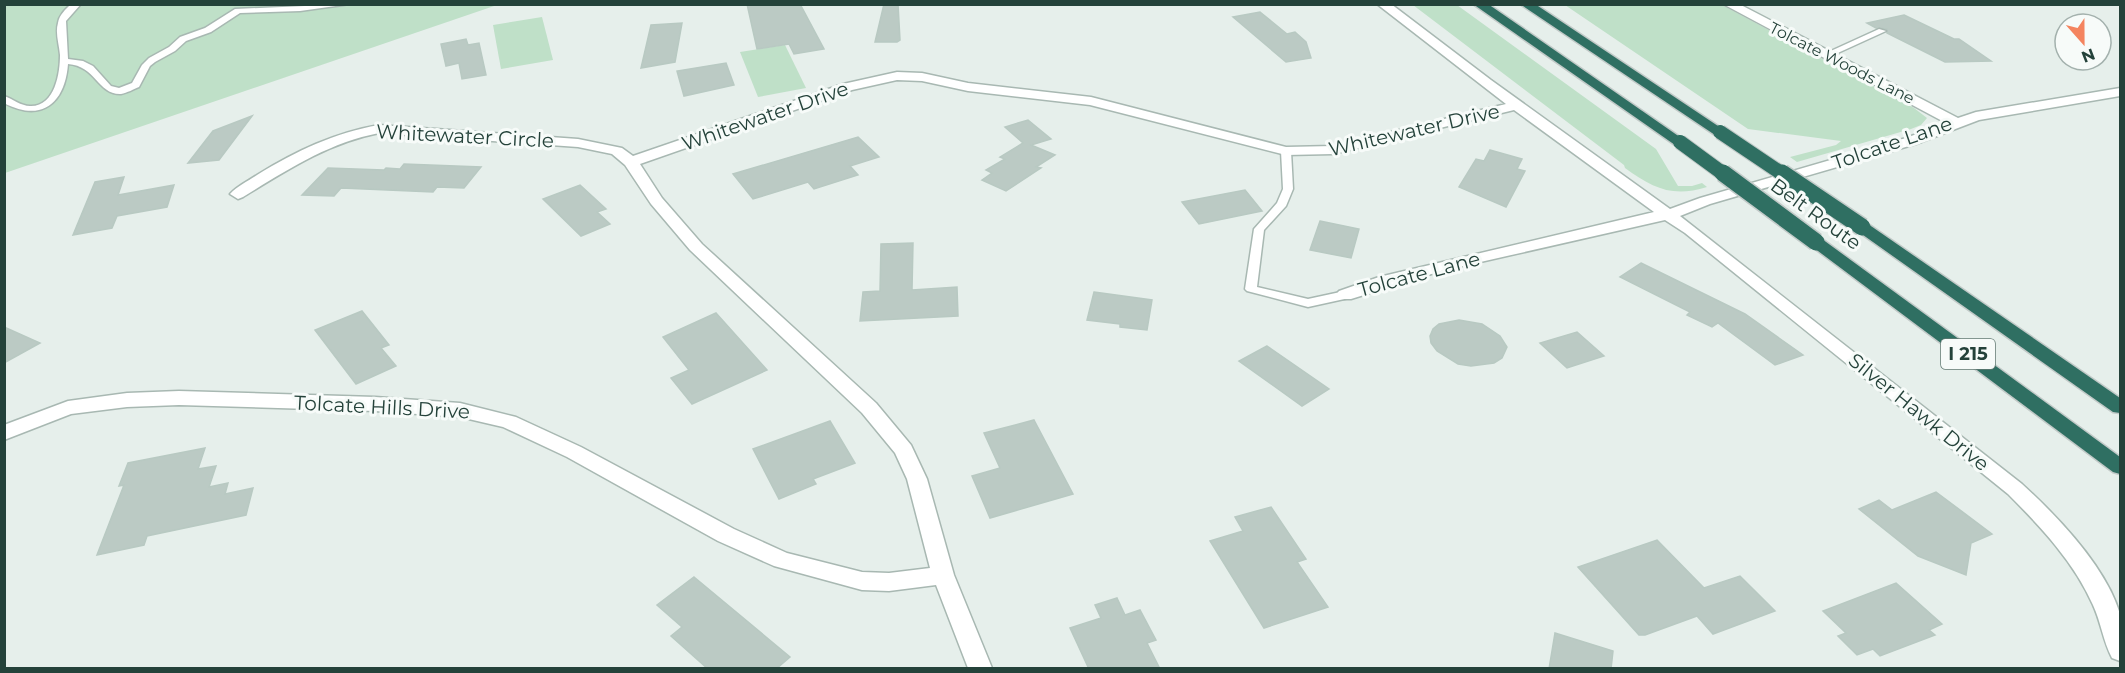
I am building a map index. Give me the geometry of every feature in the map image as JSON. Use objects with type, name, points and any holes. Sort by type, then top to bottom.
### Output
[{"type":"highway","name":"Belt Route","points":[[1479,4],[1680,142],[2121,467]]},
{"type":"highway","name":"Belt Route","points":[[1526,4],[1862,227],[2121,407]]},
{"type":"street","points":[[1383,4],[1668,215]]},
{"type":"street","name":"Tolcate Woods Lane","points":[[1729,4],[1955,122]]},
{"type":"street","name":"Whitewater Drive","points":[[631,162],[848,87],[897,76],[922,77],[977,89],[1091,101],[1287,151],[1333,150],[1517,105]]},
{"type":"street","name":"Tolcate Lane","points":[[1345,295],[1437,267],[1668,215],[1705,201],[1911,141],[1955,122],[2002,110],[2121,92]]},
{"type":"street","name":"Whitewater Circle","points":[[238,195],[320,145],[352,134],[379,129],[585,144],[617,151],[631,162]]},
{"type":"street","points":[[631,162],[656,201],[689,239],[869,408],[904,450],[917,479],[943,575],[980,669]]},
{"type":"street","name":"Silver Hawk Drive","points":[[1668,215],[1691,230],[2037,509],[2058,532],[2092,582],[2107,609],[2121,651]]},
{"type":"street","name":"Tolcate Hills Drive","points":[[4,433],[68,408],[127,400],[179,398],[375,404],[460,410],[509,422],[592,460],[726,534],[782,560],[862,580],[889,582],[943,575]]},
{"type":"lane","points":[[4,99],[25,110],[44,108],[53,98],[64,61],[62,22],[66,14],[77,4]]},
{"type":"lane","points":[[64,61],[81,62],[92,68],[108,88],[120,91],[136,85],[146,65],[152,60],[172,49],[183,39],[208,30],[238,11],[300,9],[346,4]]},
{"type":"lane","points":[[1826,55],[1882,31]]},
{"type":"lane","points":[[1287,151],[1288,189],[1282,204],[1259,229],[1251,288],[1308,303],[1345,295]]},
{"type":"green space","points":[[5,4],[497,5],[5,173]]},
{"type":"green space","points":[[1413,5],[1457,5],[1656,149],[1678,186],[1702,183],[1707,187],[1673,191],[1645,181]]},
{"type":"green space","points":[[1565,5],[1722,5],[1914,108],[1927,118],[1921,125],[1911,129],[1797,162],[1790,157],[1836,145],[1841,141],[1748,129]]},
{"type":"green space","points":[[542,17],[553,60],[501,69],[493,25]]},
{"type":"green space","points":[[785,45],[806,88],[758,97],[740,52]]},
{"type":"building","points":[[747,4],[800,4],[824,49],[794,54],[789,44],[757,49]]},
{"type":"building","points":[[884,4],[898,4],[900,40],[897,42],[875,42]]},
{"type":"building","points":[[1260,12],[1287,34],[1295,32],[1306,42],[1311,58],[1286,62],[1233,17]]},
{"type":"building","points":[[1904,15],[1954,39],[1959,39],[1991,61],[1945,62],[1887,33],[1887,29],[1876,28],[1867,23]]},
{"type":"building","points":[[682,23],[675,62],[641,68],[651,25]]},
{"type":"building","points":[[466,39],[468,45],[479,43],[486,75],[462,79],[459,63],[446,66],[441,44]]},
{"type":"building","points":[[726,63],[734,85],[684,96],[677,71]]},
{"type":"building","points":[[252,116],[219,160],[188,163],[213,131]]},
{"type":"building","points":[[1028,120],[1051,139],[1031,145],[1055,155],[1036,167],[1041,168],[1006,191],[982,180],[992,173],[986,170],[1005,159],[1000,157],[1023,143],[1005,127]]},
{"type":"building","points":[[858,137],[879,157],[850,166],[858,175],[814,189],[808,182],[753,199],[733,174]]},
{"type":"building","points":[[1490,150],[1522,159],[1517,169],[1525,171],[1506,207],[1459,187],[1476,159],[1484,161]]},
{"type":"building","points":[[404,164],[481,167],[464,188],[437,187],[433,192],[341,188],[334,196],[302,195],[328,168],[384,170],[386,168],[400,169]]},
{"type":"building","points":[[124,177],[118,195],[174,185],[167,207],[117,216],[112,228],[73,235],[95,182]]},
{"type":"building","points":[[580,185],[606,209],[597,212],[610,224],[581,236],[543,199]]},
{"type":"building","points":[[1245,190],[1262,211],[1199,224],[1182,202]]},
{"type":"building","points":[[1320,221],[1359,229],[1351,258],[1310,250]]},
{"type":"building","points":[[913,243],[912,290],[957,287],[958,316],[860,321],[863,292],[880,291],[881,244]]},
{"type":"building","points":[[1641,263],[1745,314],[1803,355],[1775,365],[1718,323],[1712,327],[1687,315],[1690,312],[1620,277]]},
{"type":"building","points":[[1094,292],[1152,300],[1147,330],[1087,320]]},
{"type":"building","points":[[362,311],[389,345],[381,348],[396,366],[356,384],[315,330]]},
{"type":"building","points":[[716,313],[767,370],[692,404],[671,378],[689,370],[663,337]]},
{"type":"building","points":[[1459,320],[1482,324],[1500,336],[1507,347],[1502,358],[1494,363],[1471,366],[1458,364],[1437,351],[1431,343],[1430,336],[1433,329],[1439,324]]},
{"type":"building","points":[[4,327],[40,343],[4,363]]},
{"type":"building","points":[[1577,332],[1604,356],[1567,368],[1540,343]]},
{"type":"building","points":[[1267,346],[1329,389],[1302,406],[1239,361]]},
{"type":"building","points":[[1034,420],[1073,494],[990,518],[972,476],[1000,468],[984,433]]},
{"type":"building","points":[[830,421],[855,463],[813,479],[816,484],[779,499],[753,449]]},
{"type":"building","points":[[205,448],[198,469],[216,466],[209,487],[228,483],[225,494],[253,488],[246,515],[147,536],[144,545],[97,555],[124,485],[119,486],[128,463]]},
{"type":"building","points":[[1936,492],[1992,534],[1971,543],[1966,575],[1918,556],[1859,509],[1879,500],[1892,510]]},
{"type":"building","points":[[1271,507],[1306,559],[1297,562],[1328,607],[1264,628],[1210,541],[1243,531],[1235,517]]},
{"type":"building","points":[[1657,540],[1704,588],[1740,576],[1775,611],[1713,634],[1697,616],[1645,635],[1639,635],[1578,567]]},
{"type":"building","points":[[694,577],[790,657],[776,669],[708,669],[671,636],[682,627],[657,605]]},
{"type":"building","points":[[1896,583],[1942,624],[1929,630],[1935,635],[1880,656],[1873,649],[1857,655],[1838,636],[1846,633],[1823,611]]},
{"type":"building","points":[[1117,598],[1125,615],[1140,610],[1156,640],[1147,643],[1160,669],[1089,669],[1070,628],[1101,618],[1095,605]]},
{"type":"building","points":[[1555,633],[1613,651],[1611,669],[1549,669]]}]
